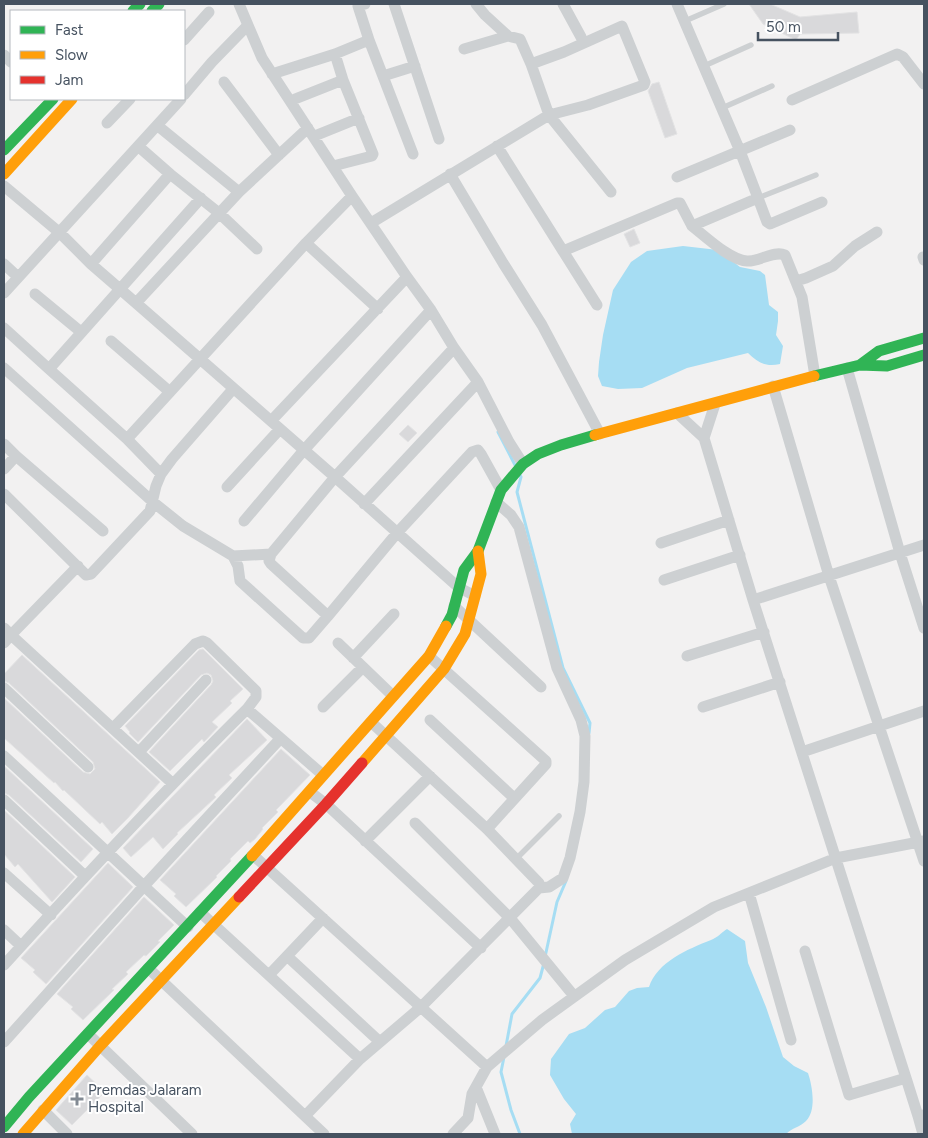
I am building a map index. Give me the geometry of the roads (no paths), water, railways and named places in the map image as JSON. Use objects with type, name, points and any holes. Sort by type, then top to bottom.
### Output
[{"type":"street","points":[[239,4],[262,58],[312,131],[332,166],[478,382],[521,466]]},
{"type":"street","points":[[394,4],[439,139]]},
{"type":"street","points":[[476,4],[508,36],[520,39],[549,115],[611,192]]},
{"type":"street","points":[[563,4],[581,37]]},
{"type":"street","points":[[677,4],[740,151],[767,222],[770,224],[822,202]]},
{"type":"street","points":[[360,5],[369,40],[413,154]]},
{"type":"street","points":[[185,39],[209,12]]},
{"type":"street","points":[[185,95],[212,62],[248,25]]},
{"type":"street","points":[[371,223],[549,115],[588,105],[644,85],[645,82],[622,26],[564,52],[531,64]]},
{"type":"street","points":[[464,49],[508,36]]},
{"type":"street","points":[[272,74],[335,54],[369,40]]},
{"type":"street","points":[[332,166],[373,155],[343,80],[335,54]]},
{"type":"street","points":[[792,100],[897,54],[903,56],[924,84]]},
{"type":"street","points":[[383,76],[415,66]]},
{"type":"street","points":[[295,99],[343,80]]},
{"type":"street","points":[[224,82],[279,155]]},
{"type":"street","points":[[4,150],[51,100]]},
{"type":"street","points":[[53,100],[62,108]]},
{"type":"street","points":[[4,174],[71,100]]},
{"type":"street","points":[[107,123],[129,100]]},
{"type":"street","points":[[4,292],[180,100]]},
{"type":"street","points":[[136,303],[239,192],[279,155],[312,131],[359,118]]},
{"type":"street","points":[[158,126],[239,192]]},
{"type":"street","points":[[677,178],[790,130]]},
{"type":"street","points":[[138,146],[220,213],[257,249]]},
{"type":"street","points":[[497,146],[597,305]]},
{"type":"street","points":[[91,264],[170,174]]},
{"type":"street","points":[[450,174],[542,325],[600,434]]},
{"type":"street","points":[[4,186],[60,232],[91,264],[336,477],[458,587],[475,596]]},
{"type":"street","points":[[127,439],[306,242],[352,196]]},
{"type":"street","points":[[49,369],[201,198]]},
{"type":"street","points":[[692,226],[758,198]]},
{"type":"street","points":[[563,251],[677,203],[680,204],[692,226],[722,250],[740,260],[749,262],[778,253],[782,254],[785,256],[802,297],[815,376]]},
{"type":"street","points":[[796,281],[833,266],[855,246],[877,232]]},
{"type":"street","points":[[306,242],[378,309]]},
{"type":"street","points":[[4,264],[18,277]]},
{"type":"street","points":[[271,421],[407,278]]},
{"type":"street","points":[[35,294],[81,332]]},
{"type":"street","points":[[244,521],[304,450],[431,310]]},
{"type":"street","points":[[4,328],[127,439],[161,474]]},
{"type":"street","points":[[860,365],[879,351],[924,338]]},
{"type":"street","points":[[112,341],[170,392]]},
{"type":"street","points":[[328,616],[274,568],[270,561],[271,554],[336,477],[454,348]]},
{"type":"street","points":[[4,1127],[310,792],[429,656],[452,615],[464,570],[478,551],[501,489],[521,466],[538,454],[600,434],[715,404],[773,386],[860,365],[887,366],[924,356]]},
{"type":"street","points":[[4,368],[153,502],[183,526],[233,556],[238,566],[240,581],[303,638],[309,638],[397,533],[472,452],[478,450],[482,454],[501,489]]},
{"type":"street","points":[[847,368],[900,553],[924,628]]},
{"type":"street","points":[[364,504],[478,382]]},
{"type":"street","points":[[773,386],[829,576],[921,842],[924,861]]},
{"type":"street","points":[[4,494],[86,574],[91,574],[150,511],[161,474],[233,389]]},
{"type":"street","points":[[704,438],[715,404]]},
{"type":"street","points":[[677,413],[704,438],[753,600],[906,1078],[921,1116],[923,1134]]},
{"type":"street","points":[[227,487],[280,429]]},
{"type":"street","points":[[4,444],[103,531]]},
{"type":"street","points":[[4,469],[16,456]]},
{"type":"street","points":[[305,1116],[360,1059],[421,1007],[539,888],[549,888],[563,878],[570,858],[580,812],[584,782],[585,736],[557,668],[519,527],[510,515],[496,502]]},
{"type":"street","points":[[661,543],[730,520]]},
{"type":"street","points":[[753,600],[924,546]]},
{"type":"street","points":[[23,1134],[100,1046],[326,804],[444,669],[465,634],[481,574],[478,551]]},
{"type":"street","points":[[233,556],[271,554]]},
{"type":"street","points":[[664,580],[740,555]]},
{"type":"street","points":[[78,566],[6,635],[113,728],[172,783]]},
{"type":"street","points":[[454,606],[542,687]]},
{"type":"street","points":[[353,658],[394,614]]},
{"type":"street","points":[[687,656],[764,632]]},
{"type":"street","points":[[4,965],[172,783],[247,709],[256,696],[256,691],[207,643],[199,642],[113,728]]},
{"type":"street","points":[[338,643],[393,696]]},
{"type":"street","points":[[429,656],[546,761],[546,764],[487,829]]},
{"type":"street","points":[[324,707],[363,667]]},
{"type":"street","points":[[139,752],[206,680]]},
{"type":"street","points":[[703,706],[780,682]]},
{"type":"street","points":[[4,688],[88,767]]},
{"type":"street","points":[[247,709],[324,776]]},
{"type":"street","points":[[802,752],[924,711]]},
{"type":"street","points":[[430,720],[514,798]]},
{"type":"street","points":[[370,722],[517,858],[538,883],[539,888]]},
{"type":"street","points":[[5,1037],[280,739]]},
{"type":"street","points":[[4,756],[188,926]]},
{"type":"street","points":[[365,841],[430,776]]},
{"type":"street","points":[[310,792],[326,804],[481,948]]},
{"type":"street","points":[[4,800],[85,876]]},
{"type":"street","points":[[416,822],[510,918],[574,996]]},
{"type":"street","points":[[453,1134],[468,1118],[472,1094],[487,1067],[542,1020],[625,960],[714,907],[836,858],[921,842]]},
{"type":"street","points":[[253,855],[487,1067]]},
{"type":"street","points":[[4,873],[51,915]]},
{"type":"street","points":[[749,893],[791,1040]]},
{"type":"street","points":[[200,912],[360,1059]]},
{"type":"street","points":[[268,975],[323,918]]},
{"type":"street","points":[[4,930],[22,946]]},
{"type":"street","points":[[805,950],[849,1095],[906,1078]]},
{"type":"street","points":[[287,956],[380,1042]]},
{"type":"street","points":[[148,968],[324,1134]]},
{"type":"street","points":[[88,1034],[192,1134]]},
{"type":"street","points":[[476,1087],[495,1134]]},
{"type":"street","points":[[43,1110],[67,1134]]},
{"type":"lane","points":[[685,21],[724,4]]},
{"type":"lane","points":[[704,66],[751,45]]},
{"type":"lane","points":[[722,108],[772,86]]},
{"type":"lane","points":[[758,198],[816,175]]},
{"type":"lane","points":[[517,858],[559,816]]},
{"type":"water","points":[[683,246],[718,250],[740,267],[760,271],[765,275],[769,305],[778,312],[776,335],[783,346],[780,364],[770,365],[762,363],[748,353],[687,368],[642,388],[618,389],[602,386],[598,376],[599,362],[613,290],[631,262],[647,251]]},
{"type":"water","points":[[727,929],[745,941],[748,963],[766,1007],[783,1057],[794,1066],[808,1073],[813,1104],[812,1111],[806,1121],[786,1134],[572,1134],[570,1124],[576,1114],[564,1099],[550,1075],[551,1059],[569,1034],[585,1028],[605,1010],[615,1007],[629,991],[649,987],[659,970],[674,958],[713,939]]},
{"type":"waterway","points":[[498,432],[516,467]]},
{"type":"waterway","points":[[520,475],[517,492],[563,668],[590,723],[589,733]]},
{"type":"waterway","points":[[545,957],[557,902],[566,881]]},
{"type":"waterway","points":[[506,1046],[512,1014],[540,978],[544,963]]},
{"type":"waterway","points":[[504,1057],[501,1072],[511,1110],[520,1134]]},
{"type":"place","name":"Premdas Jalaram Hospital","points":[[77,1099]]}]
